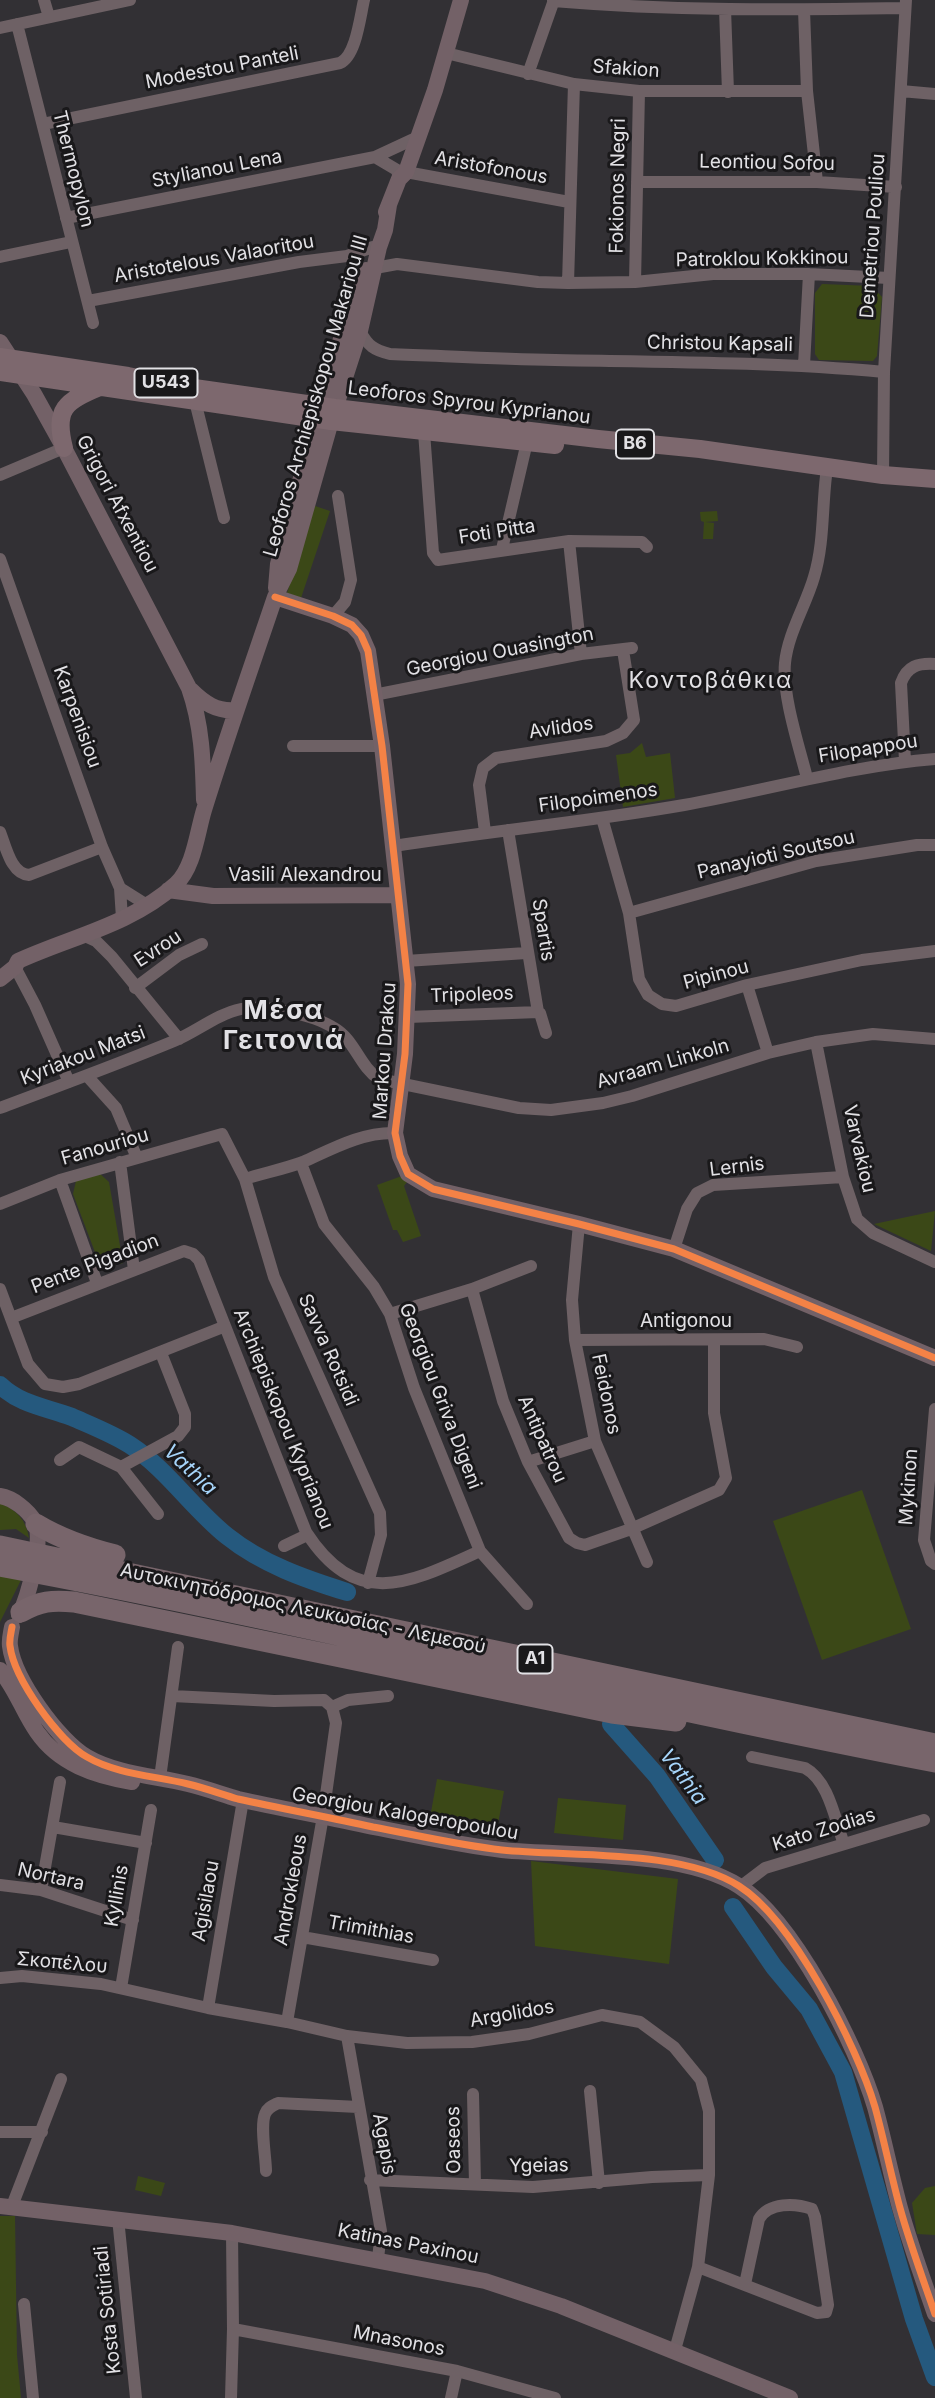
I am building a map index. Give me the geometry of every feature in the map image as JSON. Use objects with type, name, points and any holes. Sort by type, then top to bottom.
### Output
[{"type":"highway","points":[[36,1524],[92,1550],[510,1641],[771,1720]]},
{"type":"highway","name":"Αυτοκινητόδρομος Λευκωσίας - Λεμεσού","points":[[0,1546],[500,1670],[771,1720],[935,1744]]},
{"type":"highway","name":"Αυτοκινητόδρομος Λευκωσίας - Λεμεσού","points":[[0,1566],[295,1617]]},
{"type":"highway","points":[[11,1626],[40,1602],[74,1602],[612,1713],[771,1720]]},
{"type":"highway","name":"Αυτοκινητόδρομος Λευκωσίας - Λεμεσού","points":[[771,1720],[935,1762]]},
{"type":"main road","name":"Leoforos Spyrou Kyprianou","points":[[4,362],[180,386],[424,432],[935,488]]},
{"type":"main road","name":"Leoforos Spyrou Kyprianou","points":[[4,362],[23,376],[195,401],[701,449],[883,475],[935,479]]},
{"type":"main road","points":[[64,448],[59,421],[62,410],[78,396],[100,387]]},
{"type":"street","points":[[44,0],[49,17]]},
{"type":"street","points":[[0,28],[130,0]]},
{"type":"street","name":"Modestou Panteli","points":[[43,124],[346,61],[351,53],[364,0]]},
{"type":"street","name":"Leoforos Archiepiskopou Makariou III","points":[[327,414],[360,331],[376,247],[385,230],[389,205],[418,137],[461,0]]},
{"type":"street","points":[[528,74],[554,0],[629,8],[804,10],[906,4]]},
{"type":"street","name":"Demetriou Pouliou","points":[[883,475],[884,372],[906,4]]},
{"type":"street","points":[[725,9],[728,92]]},
{"type":"street","points":[[804,10],[807,91],[817,182]]},
{"type":"street","name":"Thermopylon","points":[[17,24],[93,323]]},
{"type":"street","name":"Sfakion","points":[[446,53],[574,84],[639,91],[807,91]]},
{"type":"street","points":[[568,283],[574,84]]},
{"type":"street","name":"Fokionos Negri","points":[[635,282],[639,91]]},
{"type":"street","points":[[901,91],[935,94]]},
{"type":"street","name":"Stylianou Lena","points":[[66,218],[375,157],[418,137]]},
{"type":"street","points":[[375,157],[402,175]]},
{"type":"street","name":"Aristofonous","points":[[402,175],[569,202]]},
{"type":"street","name":"Leontiou Sofou","points":[[637,182],[817,182],[896,187]]},
{"type":"street","points":[[0,257],[71,242]]},
{"type":"street","points":[[376,247],[397,264]]},
{"type":"street","name":"Aristotelous Valaoritou","points":[[88,301],[299,262],[347,256],[376,247]]},
{"type":"street","points":[[347,256],[370,269],[397,264],[538,282],[635,282]]},
{"type":"street","name":"Leoforos Archiepiskopou Makariou III","points":[[0,979],[8,970],[23,967],[64,949],[79,938],[147,905],[178,883],[191,857],[204,809],[275,597],[289,569],[351,307],[370,269]]},
{"type":"street","name":"Patroklou Kokkinou","points":[[635,282],[713,274],[809,274],[889,278]]},
{"type":"street","points":[[804,365],[809,274]]},
{"type":"street","name":"Christou Kapsali","points":[[360,331],[374,350],[390,354],[804,365],[884,372]]},
{"type":"street","points":[[0,342],[4,362]]},
{"type":"street","name":"Grigori Afxentiou","points":[[23,376],[64,448],[189,688],[201,737],[204,809]]},
{"type":"street","points":[[195,401],[224,518]]},
{"type":"street","name":"Foti Pitta","points":[[424,432],[433,553],[439,560],[569,541],[642,542],[648,547]]},
{"type":"street","points":[[502,549],[527,442]]},
{"type":"street","points":[[0,475],[64,448]]},
{"type":"street","points":[[807,778],[785,683],[785,664],[787,649],[814,576],[821,540],[826,476]]},
{"type":"street","points":[[333,616],[345,602],[351,580],[338,496]]},
{"type":"street","points":[[569,541],[581,654]]},
{"type":"street","name":"Karpenisiou","points":[[0,559],[2,573],[102,847],[120,888],[122,918]]},
{"type":"street","name":"Markou Drakou","points":[[275,597],[352,625],[361,635],[368,652],[382,746],[406,961],[408,1017],[395,1133],[400,1156],[408,1174],[433,1189],[674,1249],[935,1358]]},
{"type":"street","name":"Georgiou Ouasington","points":[[374,695],[581,654],[628,649]]},
{"type":"street","name":"Avlidos","points":[[485,832],[479,785],[483,768],[496,758],[606,741],[624,733],[634,720],[628,649]]},
{"type":"street","points":[[905,761],[901,683],[904,673],[911,667],[930,664]]},
{"type":"street","name":"Grigori Afxentiou","points":[[189,688],[215,708],[236,710]]},
{"type":"street","points":[[293,746],[382,746]]},
{"type":"street","name":"Filopappou","points":[[807,778],[905,761],[935,759]]},
{"type":"street","name":"Filopoimenos","points":[[394,846],[602,818],[686,804],[807,778]]},
{"type":"street","name":"Pipinou","points":[[602,818],[629,913],[639,979],[648,995],[662,1004],[676,1006],[747,985],[862,960],[935,951]]},
{"type":"street","name":"Spartis","points":[[508,830],[526,953],[538,1012],[546,1033]]},
{"type":"street","points":[[0,832],[16,870],[22,875],[29,875],[102,847]]},
{"type":"street","name":"Panayioti Soutsou","points":[[629,913],[816,861],[917,845],[935,845]]},
{"type":"street","name":"Vasili Alexandrou","points":[[191,857],[192,873],[198,886],[213,896]]},
{"type":"street","points":[[120,888],[147,905]]},
{"type":"street","name":"Vasili Alexandrou","points":[[169,890],[213,896],[397,895]]},
{"type":"street","points":[[79,938],[96,942],[112,957],[179,1039]]},
{"type":"street","name":"Evrou","points":[[135,988],[179,955],[202,944]]},
{"type":"street","points":[[406,961],[526,953]]},
{"type":"street","points":[[8,970],[35,1004],[69,1082]]},
{"type":"street","points":[[747,985],[768,1053]]},
{"type":"street","name":"Kyriakou Matsi","points":[[0,1108],[88,1077],[179,1039],[240,1009],[257,1007],[332,1026],[349,1041],[370,1073],[379,1079],[402,1084]]},
{"type":"street","name":"Tripoleos","points":[[408,1017],[538,1012]]},
{"type":"street","name":"Avraam Linkoln","points":[[402,1084],[519,1108],[551,1110],[632,1096],[768,1053],[816,1042],[873,1034],[935,1039]]},
{"type":"street","name":"Varvakiou","points":[[816,1042],[843,1177],[857,1219],[873,1233],[935,1262]]},
{"type":"street","points":[[88,1077],[116,1108],[137,1158]]},
{"type":"street","points":[[245,1179],[301,1163],[337,1146],[382,1132],[395,1133]]},
{"type":"street","name":"Fanouriou","points":[[0,1204],[60,1180],[222,1134]]},
{"type":"street","name":"Savva Rotsidi","points":[[222,1134],[245,1179],[274,1277],[380,1513],[381,1535],[368,1583]]},
{"type":"street","points":[[120,1162],[134,1269]]},
{"type":"street","name":"Georgiou Griva Digeni","points":[[301,1163],[324,1224],[374,1287],[390,1314],[414,1388],[480,1551],[527,1604]]},
{"type":"street","name":"Lernis","points":[[674,1249],[687,1209],[697,1193],[713,1185],[843,1177]]},
{"type":"street","points":[[60,1180],[97,1283]]},
{"type":"street","name":"Feidonos","points":[[579,1224],[572,1300],[575,1340],[595,1441],[647,1562]]},
{"type":"street","name":"Pente Pigadion","points":[[11,1318],[184,1251],[193,1254]]},
{"type":"street","name":"Archiepiskopou Kyprianou","points":[[193,1254],[199,1261],[307,1535],[319,1552],[342,1571],[368,1583],[387,1585],[421,1578],[480,1551]]},
{"type":"street","points":[[390,1314],[472,1289],[531,1266]]},
{"type":"street","points":[[0,1289],[28,1364],[45,1384],[63,1387],[79,1384],[223,1327]]},
{"type":"street","name":"Antipatrou","points":[[472,1289],[503,1401],[528,1462],[569,1538],[577,1544],[585,1545],[631,1529]]},
{"type":"street","name":"Antigonou","points":[[575,1340],[764,1339],[797,1347]]},
{"type":"street","points":[[631,1529],[719,1490],[726,1478],[714,1413],[714,1340]]},
{"type":"street","points":[[121,1467],[178,1436],[185,1427],[185,1414],[161,1353]]},
{"type":"street","name":"Mykinon","points":[[935,1409],[924,1540],[931,1561],[935,1564]]},
{"type":"street","points":[[528,1462],[595,1441]]},
{"type":"street","points":[[60,1460],[79,1447],[121,1467],[158,1514]]},
{"type":"street","points":[[3,1494],[25,1510],[36,1524],[37,1548],[11,1626],[10,1646],[23,1679],[50,1722],[70,1746],[90,1759],[114,1768],[193,1785],[214,1793]]},
{"type":"street","points":[[284,1546],[307,1535]]},
{"type":"street","points":[[160,1778],[178,1647]]},
{"type":"street","points":[[0,1670],[12,1685],[37,1732],[56,1753],[81,1769],[109,1778],[192,1792],[214,1793]]},
{"type":"street","points":[[172,1696],[274,1701],[324,1699],[332,1707],[348,1700],[388,1696]]},
{"type":"street","name":"Androkleous","points":[[287,2022],[323,1816],[336,1723],[332,1707]]},
{"type":"street","points":[[752,1757],[805,1768],[812,1772],[823,1787],[844,1844]]},
{"type":"street","points":[[41,1890],[60,1782]]},
{"type":"street","name":"Georgiou Kalogeropoulou","points":[[214,1793],[458,1844],[644,1859],[703,1870],[740,1887],[776,1920],[803,1958],[841,2022],[874,2103],[901,2210],[935,2314]]},
{"type":"street","name":"Agisilaou","points":[[208,2008],[243,1800]]},
{"type":"street","name":"Kyllinis","points":[[121,1988],[150,1810]]},
{"type":"street","name":"Kato Zodias","points":[[740,1887],[765,1868],[924,1820]]},
{"type":"street","points":[[54,1828],[146,1843]]},
{"type":"street","name":"Nortara","points":[[0,1885],[41,1890],[133,1920]]},
{"type":"street","name":"Trimithias","points":[[302,1937],[433,1960]]},
{"type":"street","name":"Σκοπέλου","points":[[0,1978],[101,1983],[121,1988]]},
{"type":"street","name":"Argolidos","points":[[121,1988],[347,2036],[407,2043],[469,2043],[529,2034],[602,2015],[640,2022],[674,2047],[701,2080],[709,2111],[709,2175],[698,2267],[675,2350]]},
{"type":"street","name":"Agapis","points":[[347,2036],[381,2231],[378,2259]]},
{"type":"street","points":[[6,2206],[42,2132],[61,2079]]},
{"type":"street","points":[[590,2091],[599,2183]]},
{"type":"street","name":"Oaseos","points":[[473,2094],[475,2184]]},
{"type":"street","points":[[266,2171],[263,2123],[264,2114],[270,2107],[278,2103],[358,2108]]},
{"type":"street","points":[[0,2132],[42,2132]]},
{"type":"street","name":"Ygeias","points":[[370,2180],[533,2187],[709,2175]]},
{"type":"street","points":[[698,2267],[817,2314],[826,2312],[828,2305],[812,2209],[801,2205],[770,2207],[764,2211],[745,2284]]},
{"type":"street","name":"Katinas Paxinou","points":[[6,2206],[232,2232],[485,2281],[561,2306],[790,2398]]},
{"type":"street","name":"Kosta Sotiriadi","points":[[118,2218],[136,2398]]},
{"type":"street","points":[[231,2398],[232,2232]]},
{"type":"street","points":[[24,2304],[33,2398]]},
{"type":"street","name":"Mnasonos","points":[[233,2329],[457,2371],[549,2397]]},
{"type":"street","points":[[451,2398],[457,2371]]},
{"type":"green space","points":[[822,284],[872,286],[882,297],[877,356],[873,361],[819,360],[815,354],[815,293]]},
{"type":"green space","points":[[315,506],[330,511],[301,598],[287,593]]},
{"type":"green space","points":[[717,511],[718,521],[705,522],[714,523],[713,539],[703,539],[704,522],[701,521],[700,512]]},
{"type":"green space","points":[[642,743],[646,757],[670,753],[675,798],[623,807],[616,755],[630,753]]},
{"type":"green space","points":[[98,1172],[109,1182],[123,1263],[101,1268],[73,1194],[76,1181]]},
{"type":"green space","points":[[402,1176],[407,1182],[404,1186],[421,1236],[403,1242],[397,1230],[393,1230],[377,1185]]},
{"type":"green space","points":[[935,1211],[931,1251],[874,1224]]},
{"type":"green space","points":[[862,1490],[911,1629],[822,1660],[773,1521]]},
{"type":"green space","points":[[0,1503],[20,1516],[29,1538],[16,1529],[0,1530]]},
{"type":"green space","points":[[0,1576],[21,1580],[0,1622]]},
{"type":"green space","points":[[437,1779],[504,1791],[498,1824],[431,1812]]},
{"type":"green space","points":[[558,1798],[626,1805],[623,1840],[554,1833]]},
{"type":"green space","points":[[531,1861],[678,1879],[669,1964],[535,1946]]},
{"type":"green space","points":[[138,2176],[165,2183],[161,2196],[135,2190]]},
{"type":"green space","points":[[935,2186],[935,2235],[917,2234],[912,2203],[925,2188]]},
{"type":"green space","points":[[0,2216],[15,2216],[17,2355],[21,2398],[0,2398]]},
{"type":"waterway","name":"Vathia","points":[[0,1385],[16,1397],[72,1417],[130,1445],[156,1465],[214,1525],[255,1555],[300,1576],[347,1592]]},
{"type":"waterway","name":"Vathia","points":[[611,1724],[657,1776],[715,1860]]},
{"type":"waterway","name":"Vathia","points":[[733,1907],[774,1967],[809,2009],[843,2072],[914,2319],[935,2377]]},
{"type":"cycle path","points":[[275,597],[352,625],[361,635],[368,651],[382,746],[408,984],[405,1054],[395,1133],[400,1156],[408,1174],[433,1189],[674,1249],[935,1358]]},
{"type":"cycle path","points":[[12,1627],[10,1644],[13,1660],[29,1691],[64,1738],[98,1763],[238,1799],[437,1840],[502,1850],[657,1860],[715,1874],[739,1886],[760,1903],[801,1955],[854,2052],[875,2107],[904,2221],[935,2314]]},
{"type":"district","name":"Κοντοβάθκια","points":[[711,681]]},
{"type":"district","name":"Μέσα Γειτονιά","points":[[284,1026]]}]
